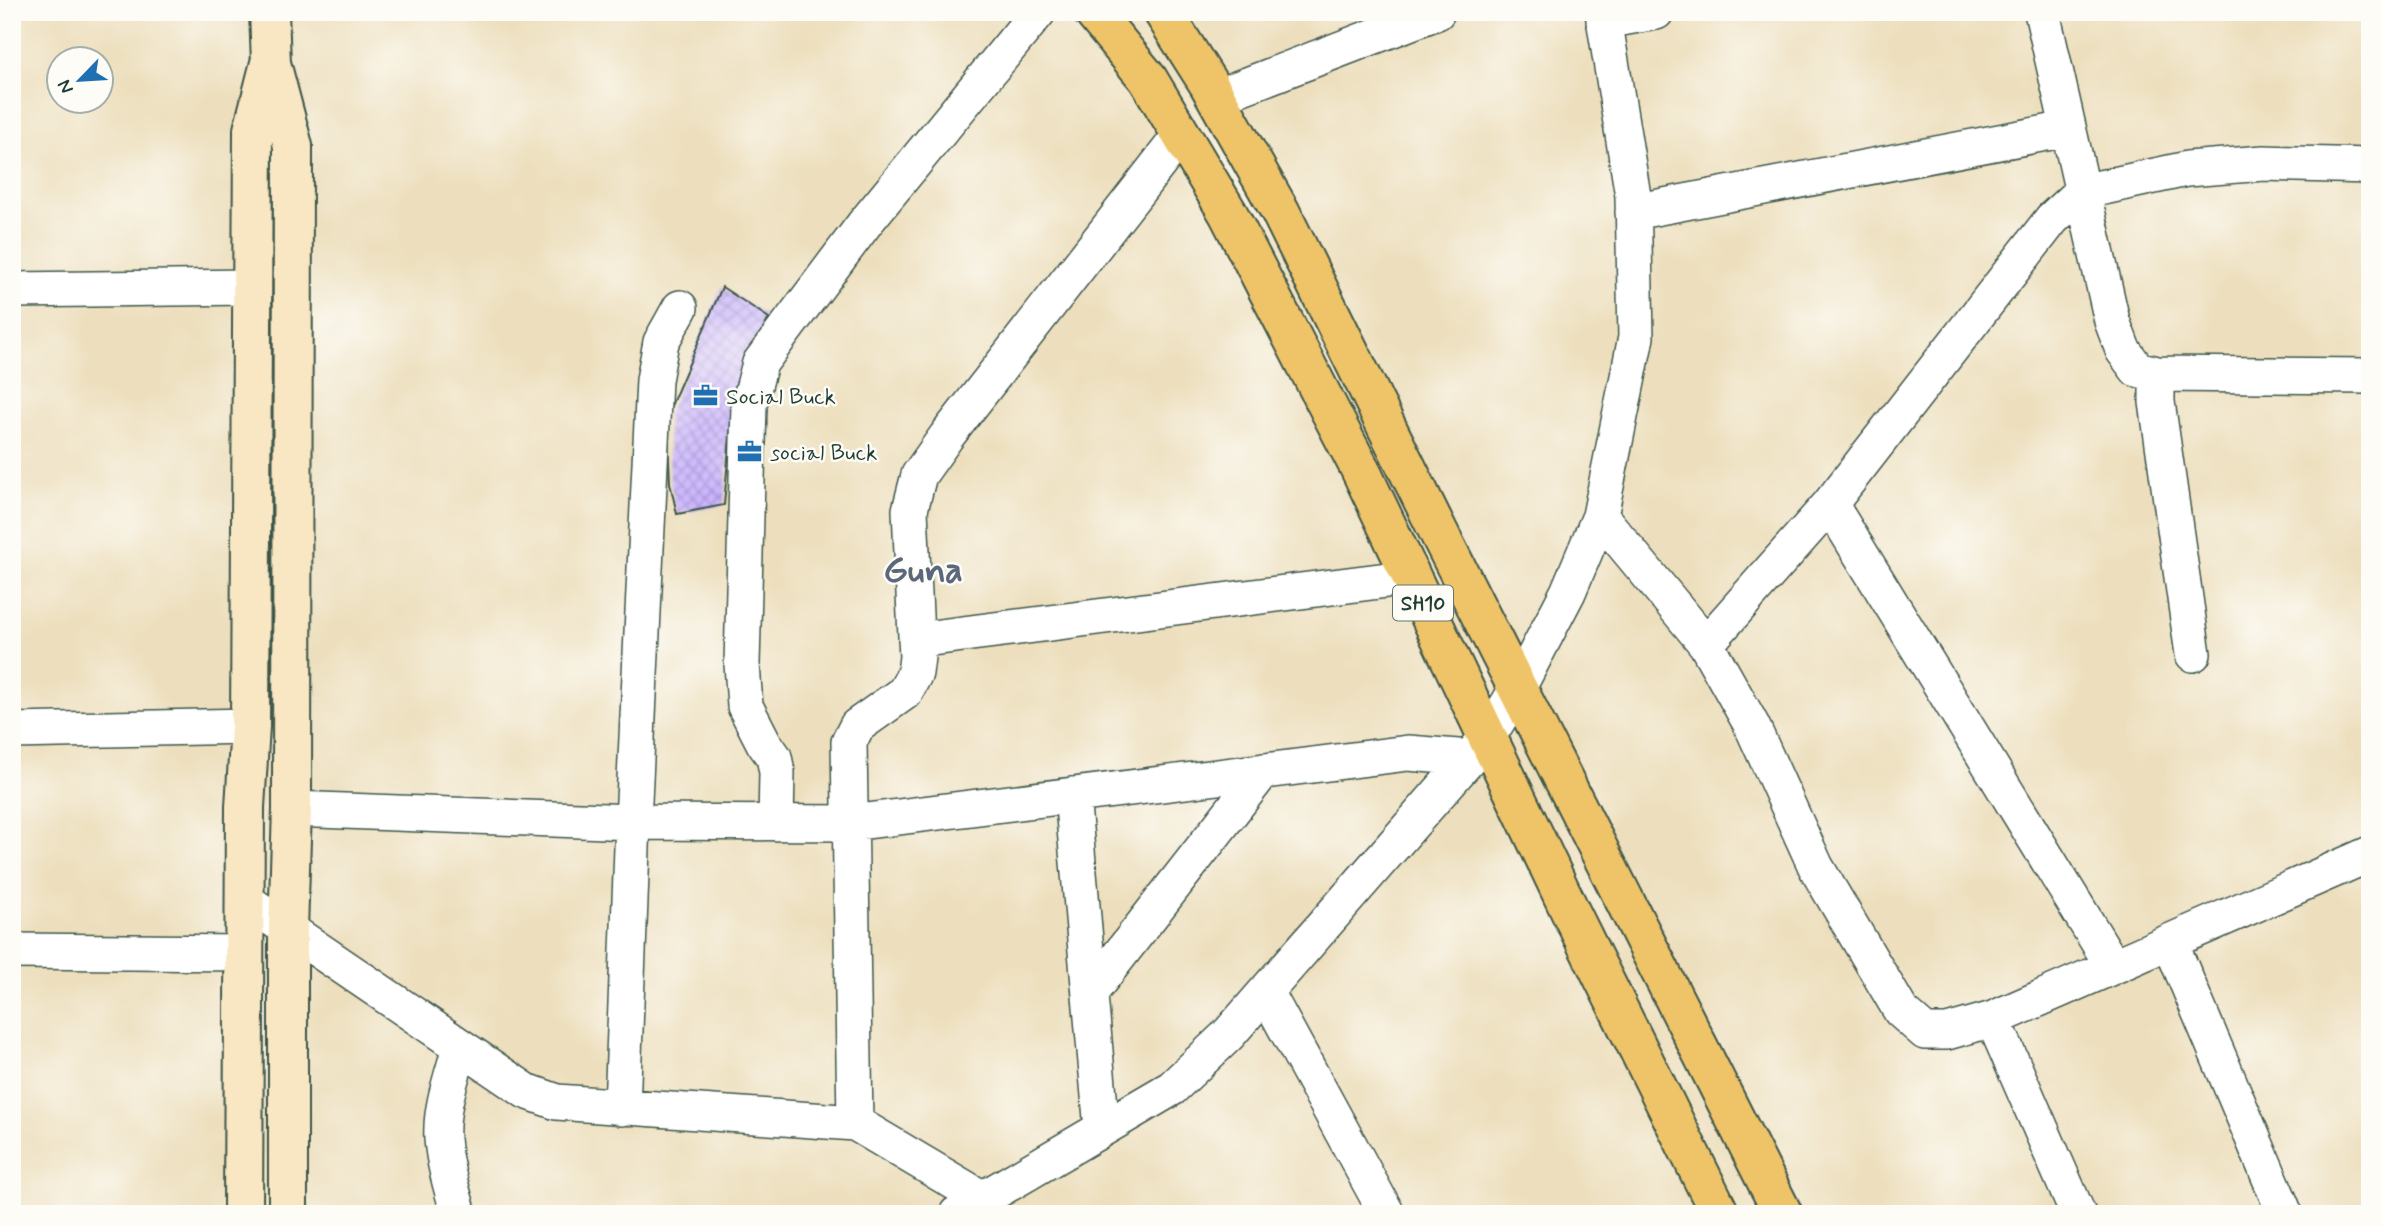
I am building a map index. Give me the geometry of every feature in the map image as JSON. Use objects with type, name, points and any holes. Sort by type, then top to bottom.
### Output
[{"type":"main road","points":[[270,12],[271,63],[293,146],[292,809],[288,929],[288,1214]]},
{"type":"main road","name":"SH10","points":[[1093,12],[1148,79],[1234,225],[1354,457],[1411,577],[1479,748],[1570,911],[1720,1214]]},
{"type":"main road","name":"SH10","points":[[1163,12],[1216,97],[1280,211],[1783,1214]]},
{"type":"main road","points":[[243,1214],[245,807],[250,726],[253,130],[271,63]]},
{"type":"street","points":[[776,823],[777,772],[774,757],[745,706],[742,664],[749,405],[760,363],[865,223],[1038,12]]},
{"type":"street","points":[[1216,97],[1437,12]]},
{"type":"street","points":[[245,900],[526,1091],[557,1102],[855,1123],[970,1206],[1172,1087],[1228,1035],[1479,748],[1518,688],[1568,592],[1600,516],[1636,337],[1633,195],[1603,17],[1656,12]]},
{"type":"street","points":[[2042,12],[2112,321],[2123,350],[2137,369],[2157,374],[2370,376]]},
{"type":"street","points":[[1633,212],[2067,129]]},
{"type":"street","points":[[855,1123],[849,743],[857,726],[905,692],[915,673],[910,510],[919,475],[1181,135]]},
{"type":"street","points":[[1706,644],[1830,504],[2052,219],[2081,192],[2188,169],[2264,163],[2370,166]]},
{"type":"street","points":[[12,290],[252,286]]},
{"type":"street","points":[[622,1108],[654,380],[661,342],[680,308]]},
{"type":"street","points":[[2157,374],[2157,402],[2193,654]]},
{"type":"street","points":[[1830,504],[2112,967]]},
{"type":"street","points":[[1600,516],[1706,644],[1752,726],[1816,867],[1901,1011],[1924,1032],[1947,1032],[1993,1019],[2370,854]]},
{"type":"street","points":[[916,640],[1411,577]]},
{"type":"street","points":[[12,731],[250,726]]},
{"type":"street","points":[[292,809],[633,822],[851,823],[1408,752],[1479,748]]},
{"type":"street","points":[[1090,993],[1263,771]]},
{"type":"street","points":[[1072,795],[1102,1129]]},
{"type":"street","points":[[2170,942],[2285,1214]]},
{"type":"street","points":[[12,951],[244,953]]},
{"type":"street","points":[[1266,992],[1381,1212]]},
{"type":"street","points":[[1993,1019],[2078,1214]]},
{"type":"street","points":[[459,1214],[442,1138],[444,1109],[460,1047]]},
{"type":"building","name":"Social Buck","points":[[722,287],[769,318],[739,377],[731,424],[724,505],[677,514],[670,483],[667,415]]},
{"type":"place","name":"Social Buck","points":[[706,396]]},
{"type":"place","name":"social Buck","points":[[750,452]]},
{"type":"district","name":"Guna","points":[[923,569]]}]
